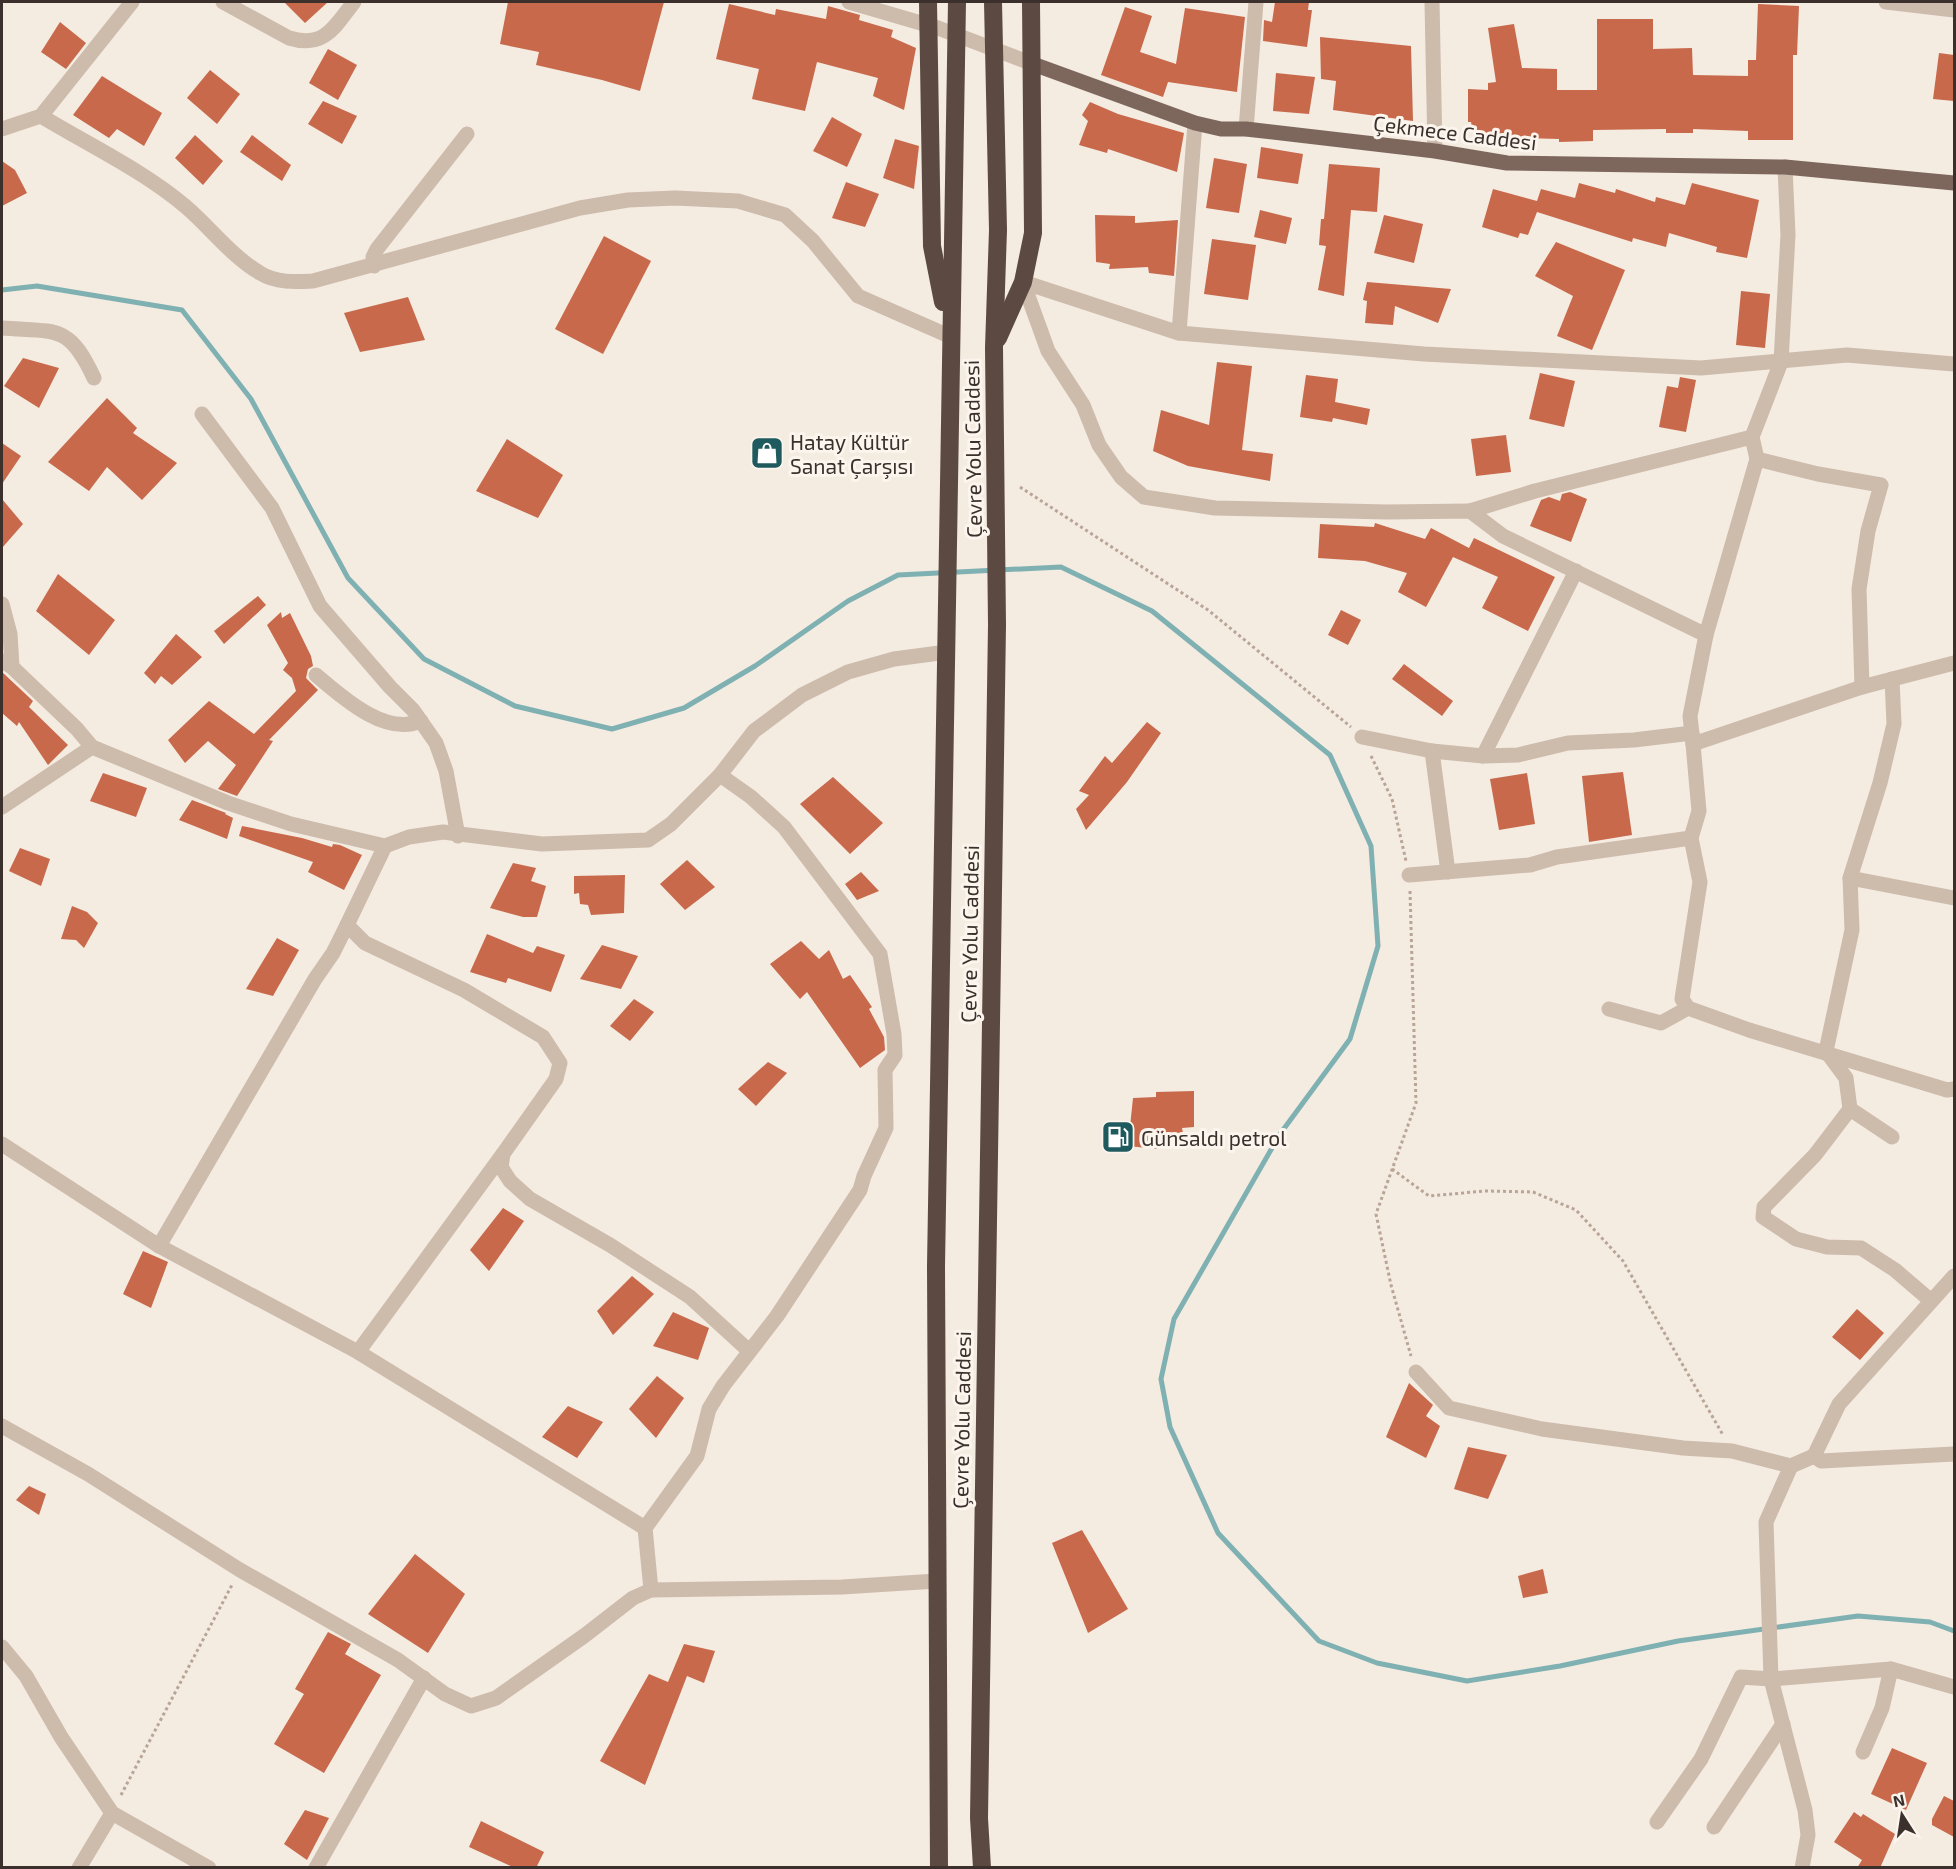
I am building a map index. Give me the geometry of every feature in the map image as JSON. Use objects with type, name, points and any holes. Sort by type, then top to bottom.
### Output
[{"type":"highway","points":[[928,2],[933,26],[932,246],[949,344]]},
{"type":"highway","name":"Çevre Yolu Caddesi","points":[[939,1868],[936,1266],[947,616],[949,344],[957,2]]},
{"type":"highway","name":"Çevre Yolu Caddesi","points":[[982,1868],[980,1807],[984,1370],[997,626],[994,348],[998,230],[993,2]]},
{"type":"highway","points":[[994,348],[1023,282],[1033,233],[1031,2]]},
{"type":"main road","name":"Çekmece Caddesi","points":[[1033,64],[1194,123],[1221,129],[1246,129],[1435,151],[1507,164],[1785,167],[1954,183]]},
{"type":"street","points":[[2,129],[41,116],[132,2]]},
{"type":"street","points":[[223,2],[290,38],[302,42],[326,37],[354,2]]},
{"type":"street","points":[[849,2],[933,26],[1033,64]]},
{"type":"street","points":[[1246,129],[1256,2]]},
{"type":"street","points":[[1431,2],[1435,151]]},
{"type":"street","points":[[1886,2],[1954,10]]},
{"type":"street","points":[[41,116],[143,177],[186,207],[203,225],[259,273],[276,281],[313,281],[589,207],[628,200],[675,198],[738,201],[785,215],[813,241],[858,296],[949,344]]},
{"type":"street","points":[[1179,333],[1194,123]]},
{"type":"street","points":[[374,266],[377,249],[467,134]]},
{"type":"street","points":[[1785,167],[1788,235],[1781,362],[1752,437],[1757,459],[1706,635],[1690,717],[1699,811],[1691,838],[1700,882],[1682,999],[1688,1008],[1749,1030],[1826,1051],[1947,1090],[1954,1089]]},
{"type":"street","points":[[1023,282],[1179,333],[1424,354],[1701,368],[1847,356],[1954,364]]},
{"type":"street","points":[[1023,282],[1048,351],[1083,405],[1099,445],[1121,477],[1144,497],[1215,508],[1387,512],[1470,511],[1535,491],[1752,437]]},
{"type":"street","points":[[2,328],[45,331],[68,336],[82,352],[94,378]]},
{"type":"street","points":[[202,414],[272,508],[320,606],[421,721],[436,743],[446,771],[458,836]]},
{"type":"street","points":[[1757,459],[1881,485],[1868,531],[1859,589],[1862,687]]},
{"type":"street","points":[[1470,511],[1503,536],[1706,635]]},
{"type":"street","points":[[1482,756],[1576,571]]},
{"type":"street","points":[[2,604],[10,634],[7,664],[77,729],[92,747],[228,803],[291,824],[385,846],[409,837],[443,832],[458,836],[542,844],[648,840],[671,824],[720,775],[754,731],[802,695],[848,672],[894,659],[946,652]]},
{"type":"street","points":[[1362,737],[1432,751],[1482,756],[1518,755],[1568,742],[1692,738],[1892,678],[1954,663]]},
{"type":"street","points":[[316,675],[346,701],[366,713],[400,725],[421,721]]},
{"type":"street","points":[[1892,678],[1894,724],[1880,783],[1850,878],[1852,930],[1826,1051],[1846,1078],[1850,1109],[1815,1155],[1764,1207],[1763,1217],[1796,1239],[1827,1247],[1861,1248],[1895,1270],[1930,1300]]},
{"type":"street","points":[[2,807],[92,747]]},
{"type":"street","points":[[1432,751],[1448,872]]},
{"type":"street","points":[[651,1590],[645,1528],[698,1456],[709,1409],[748,1350],[777,1316],[860,1190],[886,1128],[885,1070],[895,1054],[894,1034],[880,954],[784,827],[751,797],[720,775]]},
{"type":"street","points":[[1409,875],[1530,865],[1557,857],[1691,838]]},
{"type":"street","points":[[159,1246],[315,979],[333,953],[385,846]]},
{"type":"street","points":[[1850,878],[1954,898]]},
{"type":"street","points":[[347,925],[365,943],[464,990],[543,1037],[560,1063],[556,1079],[358,1352]]},
{"type":"street","points":[[1609,1009],[1661,1023],[1688,1008]]},
{"type":"street","points":[[1850,1109],[1892,1137]]},
{"type":"street","points":[[2,1144],[159,1246],[358,1352],[645,1528]]},
{"type":"street","points":[[503,1154],[501,1167],[510,1181],[530,1199],[610,1245],[690,1297],[748,1350]]},
{"type":"street","points":[[1416,1372],[1449,1408],[1542,1429],[1683,1448],[1732,1451],[1791,1466],[1814,1456],[1839,1404],[1930,1300],[1954,1276]]},
{"type":"street","points":[[2,1426],[158,1516],[240,1570],[398,1660],[462,1704],[477,1706],[485,1702],[584,1636],[633,1598],[651,1590],[842,1587],[937,1581]]},
{"type":"street","points":[[1814,1456],[1821,1461],[1954,1454]]},
{"type":"street","points":[[1791,1466],[1766,1522],[1772,1679],[1798,1776],[1808,1835],[1802,1868]]},
{"type":"street","points":[[2,1647],[26,1676],[61,1737],[112,1813],[209,1868]]},
{"type":"street","points":[[1863,1752],[1882,1708],[1891,1669]]},
{"type":"street","points":[[1657,1822],[1701,1759],[1741,1677],[1772,1679],[1891,1669],[1954,1687]]},
{"type":"street","points":[[316,1868],[424,1678]]},
{"type":"street","points":[[1714,1827],[1784,1724]]},
{"type":"street","points":[[79,1868],[112,1813]]},
{"type":"path","points":[[1020,487],[1208,610],[1362,737],[1392,799],[1409,875],[1416,1103],[1376,1214],[1391,1285],[1416,1372]]},
{"type":"path","points":[[1392,1169],[1429,1196],[1485,1191],[1533,1192],[1576,1210],[1623,1261],[1732,1451]]},
{"type":"path","points":[[112,1813],[240,1570]]},
{"type":"building","points":[[284,2],[328,2],[305,23]]},
{"type":"building","points":[[508,2],[664,2],[640,91],[536,65],[539,52],[500,44]]},
{"type":"building","points":[[1275,2],[1309,2],[1308,10],[1312,10],[1307,47],[1263,41],[1264,20],[1272,22]]},
{"type":"building","points":[[729,4],[775,15],[776,9],[826,19],[828,6],[860,15],[859,20],[893,30],[891,37],[916,48],[904,110],[873,96],[878,78],[817,62],[805,111],[752,99],[759,69],[716,59]]},
{"type":"building","points":[[1758,4],[1799,6],[1797,55],[1793,55],[1793,140],[1748,140],[1748,131],[1693,129],[1693,133],[1666,133],[1666,129],[1593,130],[1593,141],[1559,142],[1559,139],[1490,137],[1490,134],[1474,137],[1471,122],[1468,122],[1468,89],[1488,90],[1488,83],[1496,82],[1488,28],[1514,24],[1522,68],[1557,69],[1557,90],[1597,90],[1597,19],[1653,19],[1653,49],[1692,48],[1693,75],[1748,76],[1748,60],[1756,60]]},
{"type":"building","points":[[1125,7],[1152,16],[1140,52],[1176,64],[1185,8],[1245,17],[1237,92],[1168,82],[1163,97],[1101,75]]},
{"type":"building","points":[[60,22],[86,43],[66,69],[41,52]]},
{"type":"building","points":[[1320,37],[1411,46],[1413,121],[1333,110],[1336,81],[1321,79]]},
{"type":"building","points":[[328,49],[357,65],[338,100],[309,83]]},
{"type":"building","points":[[1939,53],[1954,55],[1954,101],[1933,99]]},
{"type":"building","points":[[210,70],[240,94],[217,124],[187,98]]},
{"type":"building","points":[[1276,73],[1315,77],[1309,114],[1273,111]]},
{"type":"building","points":[[102,76],[162,113],[144,146],[117,129],[109,138],[73,115]]},
{"type":"building","points":[[323,101],[357,116],[342,144],[308,124]]},
{"type":"building","points":[[1090,102],[1118,114],[1184,133],[1177,172],[1108,149],[1107,153],[1079,145],[1088,121],[1082,115]]},
{"type":"building","points":[[832,117],[862,134],[847,167],[813,151]]},
{"type":"building","points":[[195,135],[223,161],[203,185],[175,158]]},
{"type":"building","points":[[252,135],[291,165],[282,181],[240,152]]},
{"type":"building","points":[[895,139],[919,146],[914,189],[883,178]]},
{"type":"building","points":[[1261,147],[1303,154],[1298,184],[1257,178]]},
{"type":"building","points":[[1214,158],[1247,164],[1239,213],[1206,208]]},
{"type":"building","points":[[2,161],[15,170],[27,193],[2,206]]},
{"type":"building","points":[[1329,164],[1380,168],[1377,212],[1351,210],[1344,296],[1318,290],[1326,246],[1319,245]]},
{"type":"building","points":[[846,182],[879,194],[865,227],[832,218]]},
{"type":"building","points":[[1579,183],[1615,193],[1616,189],[1655,202],[1656,197],[1685,205],[1692,183],[1759,200],[1747,258],[1716,252],[1717,247],[1669,233],[1666,247],[1633,238],[1632,242],[1537,212],[1528,235],[1520,233],[1518,238],[1482,227],[1493,189],[1537,201],[1541,189],[1575,198]]},
{"type":"building","points":[[1260,210],[1292,218],[1286,244],[1254,237]]},
{"type":"building","points":[[1095,215],[1135,216],[1135,223],[1178,220],[1174,276],[1149,273],[1148,267],[1109,269],[1110,264],[1096,262]]},
{"type":"building","points":[[1384,215],[1423,224],[1414,263],[1374,253]]},
{"type":"building","points":[[604,236],[651,261],[603,354],[555,329]]},
{"type":"building","points":[[1212,239],[1256,245],[1248,300],[1204,294]]},
{"type":"building","points":[[1556,242],[1625,270],[1592,350],[1557,336],[1573,296],[1535,276]]},
{"type":"building","points":[[1367,282],[1451,289],[1438,323],[1395,306],[1393,325],[1365,323],[1367,301],[1363,300]]},
{"type":"building","points":[[1741,291],[1770,294],[1765,348],[1736,345]]},
{"type":"building","points":[[408,297],[425,340],[360,352],[344,313]]},
{"type":"building","points":[[23,358],[59,368],[39,408],[4,386]]},
{"type":"building","points":[[1217,362],[1252,366],[1242,450],[1273,454],[1270,481],[1188,466],[1153,451],[1161,410],[1209,425]]},
{"type":"building","points":[[1540,373],[1575,381],[1564,427],[1529,419]]},
{"type":"building","points":[[1306,375],[1338,379],[1335,402],[1370,409],[1367,425],[1333,418],[1332,422],[1300,417]]},
{"type":"building","points":[[1680,377],[1696,380],[1686,432],[1659,427],[1667,386],[1678,388]]},
{"type":"building","points":[[107,398],[137,428],[133,433],[177,463],[142,500],[107,467],[89,491],[48,462]]},
{"type":"building","points":[[1506,435],[1511,472],[1476,476],[1471,439]]},
{"type":"building","points":[[507,439],[563,475],[538,518],[476,491]]},
{"type":"building","points":[[2,443],[21,456],[2,484]]},
{"type":"building","points":[[1570,492],[1587,499],[1571,542],[1530,526],[1541,500],[1549,497],[1560,501],[1562,494]]},
{"type":"building","points":[[2,499],[23,524],[2,548]]},
{"type":"building","points":[[1375,523],[1425,539],[1431,528],[1469,548],[1474,538],[1555,577],[1528,631],[1482,608],[1498,577],[1453,557],[1426,607],[1398,592],[1407,573],[1365,561],[1318,558],[1320,524],[1374,527]]},
{"type":"building","points":[[58,574],[115,620],[89,655],[36,611]]},
{"type":"building","points":[[258,596],[266,605],[224,644],[214,631]]},
{"type":"building","points":[[1341,610],[1361,620],[1348,645],[1328,635]]},
{"type":"building","points":[[281,612],[282,618],[290,613],[311,656],[313,666],[308,669],[306,678],[318,690],[269,740],[273,741],[237,796],[218,789],[236,765],[208,741],[185,763],[168,740],[209,701],[254,734],[296,691],[292,678],[283,670],[288,663],[267,625]]},
{"type":"building","points":[[176,634],[202,657],[172,685],[161,676],[155,684],[144,673]]},
{"type":"building","points":[[1404,664],[1453,701],[1442,716],[1392,679]]},
{"type":"building","points":[[2,672],[33,701],[29,707],[68,745],[48,765],[19,722],[17,726],[2,713]]},
{"type":"building","points":[[1147,722],[1161,733],[1127,782],[1086,830],[1076,809],[1089,795],[1079,791],[1105,756],[1112,763]]},
{"type":"building","points":[[1623,772],[1632,835],[1589,842],[1582,776]]},
{"type":"building","points":[[103,773],[147,788],[136,817],[90,801]]},
{"type":"building","points":[[1527,773],[1535,824],[1499,830],[1490,779]]},
{"type":"building","points":[[833,777],[883,823],[850,854],[800,804]]},
{"type":"building","points":[[192,800],[233,818],[227,839],[179,820]]},
{"type":"building","points":[[242,826],[302,838],[332,847],[333,844],[340,845],[362,855],[344,890],[308,872],[313,862],[239,836]]},
{"type":"building","points":[[20,848],[50,859],[41,886],[9,871]]},
{"type":"building","points":[[687,860],[715,887],[685,910],[660,884]]},
{"type":"building","points":[[513,863],[536,868],[531,881],[546,886],[537,917],[523,917],[490,908]]},
{"type":"building","points":[[861,872],[879,891],[857,900],[845,884]]},
{"type":"building","points":[[625,875],[624,913],[591,915],[588,905],[580,904],[579,893],[574,894],[574,876]]},
{"type":"building","points":[[72,906],[87,912],[98,923],[84,948],[76,940],[61,939]]},
{"type":"building","points":[[487,934],[533,953],[537,946],[565,955],[551,992],[508,978],[506,983],[470,972]]},
{"type":"building","points":[[277,938],[299,950],[273,996],[246,989]]},
{"type":"building","points":[[801,941],[819,959],[829,950],[843,979],[850,975],[872,1007],[869,1009],[884,1037],[885,1050],[860,1068],[807,992],[800,999],[770,964]]},
{"type":"building","points":[[602,945],[638,956],[621,989],[580,979]]},
{"type":"building","points":[[634,999],[654,1012],[630,1041],[610,1026]]},
{"type":"building","points":[[768,1062],[787,1073],[756,1106],[738,1089]]},
{"type":"building","points":[[1194,1091],[1194,1127],[1182,1128],[1185,1143],[1159,1141],[1157,1149],[1128,1146],[1133,1098],[1156,1097],[1156,1092]]},
{"type":"building","points":[[503,1208],[524,1221],[489,1271],[470,1250]]},
{"type":"building","points":[[143,1251],[168,1262],[151,1308],[123,1294]]},
{"type":"building","points":[[632,1276],[654,1294],[613,1335],[597,1311]]},
{"type":"building","points":[[1857,1309],[1884,1333],[1860,1360],[1832,1337]]},
{"type":"building","points":[[673,1312],[709,1328],[698,1360],[653,1346]]},
{"type":"building","points":[[657,1376],[684,1398],[656,1438],[629,1409]]},
{"type":"building","points":[[1409,1383],[1433,1405],[1426,1416],[1440,1426],[1426,1458],[1386,1437]]},
{"type":"building","points":[[568,1406],[603,1422],[577,1458],[542,1437]]},
{"type":"building","points":[[1468,1447],[1507,1455],[1488,1499],[1454,1489]]},
{"type":"building","points":[[29,1486],[46,1494],[39,1515],[16,1500]]},
{"type":"building","points":[[1082,1530],[1128,1609],[1088,1633],[1052,1543]]},
{"type":"building","points":[[415,1554],[465,1594],[428,1653],[368,1614]]},
{"type":"building","points":[[1543,1569],[1548,1593],[1523,1598],[1518,1576]]},
{"type":"building","points":[[328,1632],[351,1644],[345,1654],[381,1675],[324,1773],[274,1744],[304,1694],[295,1689]]},
{"type":"building","points":[[684,1644],[715,1651],[704,1683],[687,1676],[645,1785],[600,1761],[649,1674],[668,1682]]},
{"type":"building","points":[[1892,1748],[1927,1763],[1906,1810],[1871,1794]]},
{"type":"building","points":[[1944,1796],[1954,1801],[1954,1837],[1932,1825],[1932,1819]]},
{"type":"building","points":[[305,1810],[329,1818],[307,1860],[284,1844]]},
{"type":"building","points":[[1854,1812],[1861,1817],[1863,1814],[1895,1834],[1880,1868],[1857,1868],[1862,1860],[1834,1842]]},
{"type":"building","points":[[481,1821],[544,1852],[536,1868],[515,1868],[469,1847]]},
{"type":"waterway","points":[[2,290],[37,286],[182,310],[251,399],[348,578],[424,659],[515,706],[612,729],[684,708],[755,666],[848,601],[898,575],[1061,567],[1152,611],[1330,755],[1371,846],[1378,946],[1350,1039],[1280,1134],[1174,1319],[1161,1379],[1170,1427],[1218,1533],[1319,1641],[1377,1663],[1467,1681],[1560,1666],[1678,1641],[1858,1616],[1930,1622],[1954,1631]]},
{"type":"place","name":"Hatay Kültür Sanat Çarşısı","points":[[767,453]]},
{"type":"place","name":"Günsaldı petrol","points":[[1118,1137]]}]
